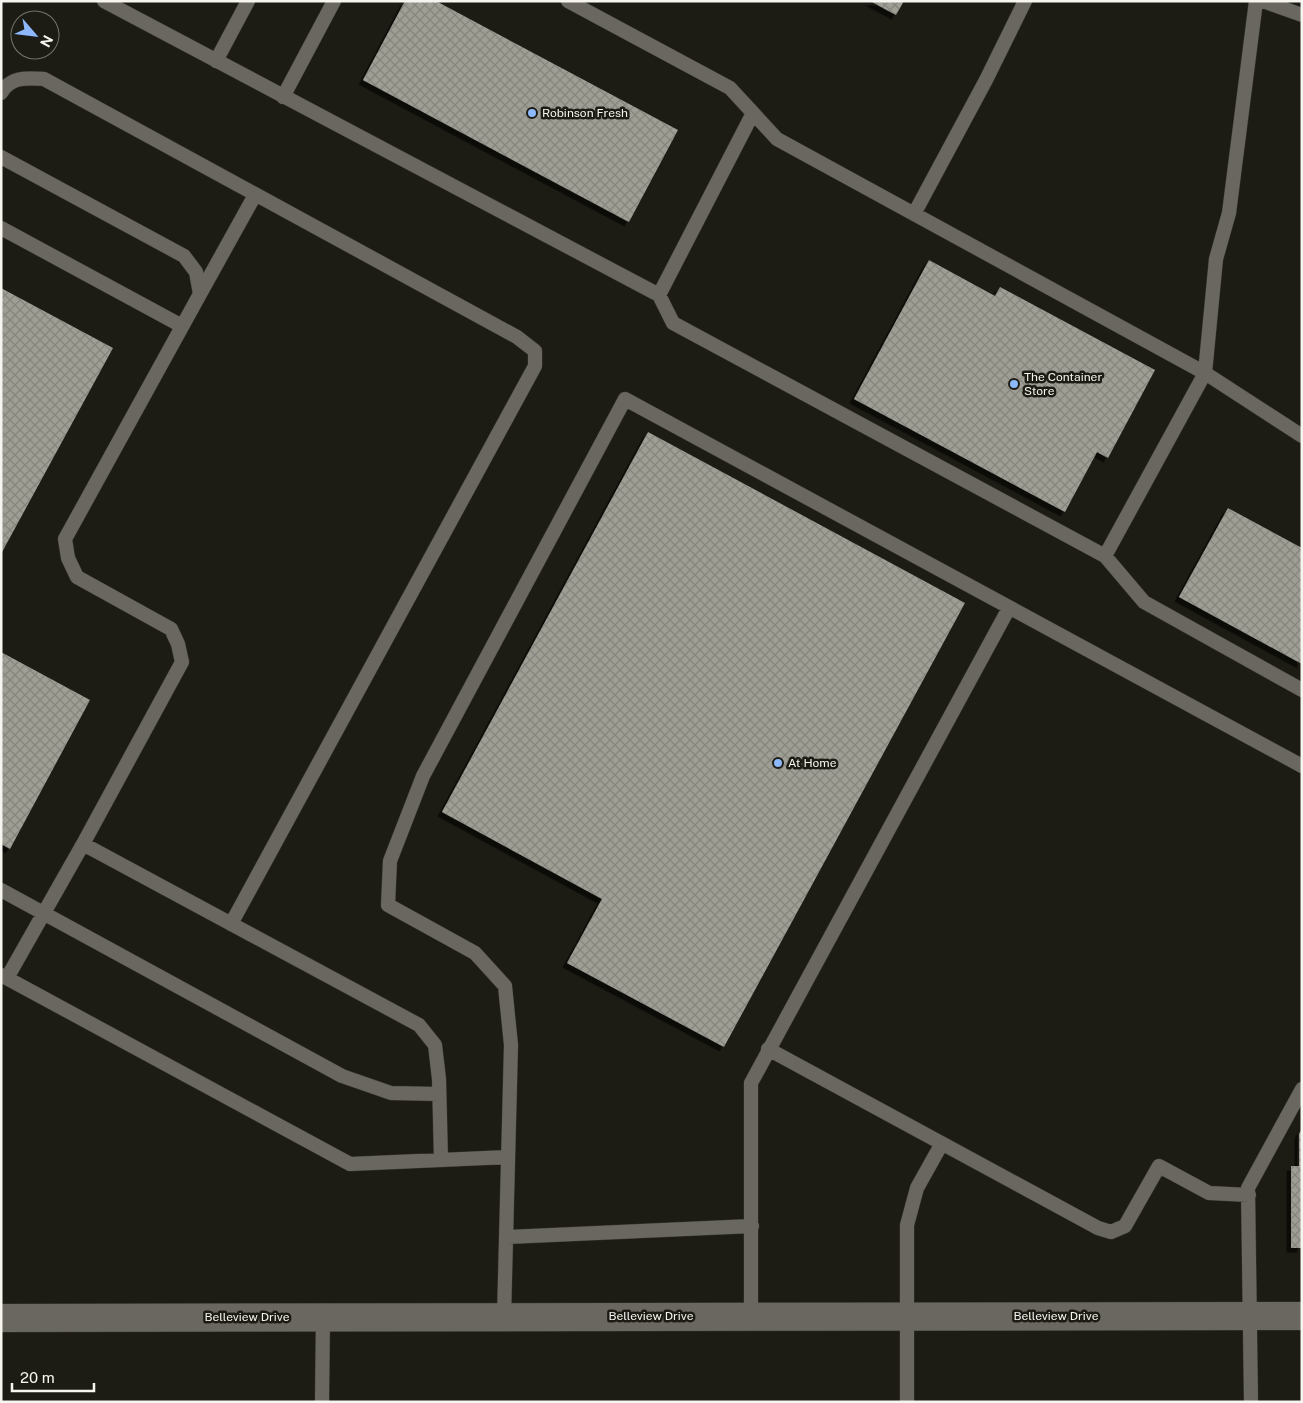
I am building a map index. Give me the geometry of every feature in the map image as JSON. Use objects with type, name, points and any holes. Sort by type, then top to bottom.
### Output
[{"type":"street","name":"Belleview Drive","points":[[1,1318],[1302,1316]]},
{"type":"lane","points":[[104,1],[659,295],[673,324],[1105,556],[1144,602],[1302,690]]},
{"type":"lane","points":[[216,61],[248,1]]},
{"type":"lane","points":[[283,97],[334,1]]},
{"type":"lane","points":[[568,1],[730,88],[777,139],[1205,373],[1302,436]]},
{"type":"lane","points":[[914,214],[986,80],[1025,1]]},
{"type":"lane","points":[[1105,556],[1205,373],[1216,259],[1229,213],[1256,1]]},
{"type":"lane","points":[[1263,1],[1302,15]]},
{"type":"lane","points":[[1,93],[5,86],[23,77],[44,79],[516,337],[535,351],[535,366],[231,924]]},
{"type":"lane","points":[[659,295],[753,113]]},
{"type":"lane","points":[[1,157],[184,256],[196,272],[200,294]]},
{"type":"lane","points":[[255,195],[65,539],[68,558],[77,577],[171,630],[178,644],[182,662],[44,913],[4,976],[350,1164],[508,1157]]},
{"type":"lane","points":[[1,228],[182,326]]},
{"type":"lane","points":[[504,1317],[511,1045],[505,986],[475,953],[388,904],[390,862],[423,776],[625,399],[1302,766]]},
{"type":"lane","points":[[751,1316],[751,1083],[1009,608]]},
{"type":"lane","points":[[83,844],[419,1025],[435,1045],[441,1160]]},
{"type":"lane","points":[[1,890],[342,1076],[391,1093],[439,1094]]},
{"type":"lane","points":[[768,1049],[941,1145],[1098,1228],[1111,1232],[1125,1226],[1159,1166],[1209,1194],[1249,1195]]},
{"type":"lane","points":[[1251,1402],[1248,1188],[1302,1089]]},
{"type":"lane","points":[[907,1402],[907,1226],[918,1188],[941,1145]]},
{"type":"lane","points":[[506,1237],[752,1226]]},
{"type":"lane","points":[[322,1402],[323,1317]]},
{"type":"building","points":[[405,1],[436,1],[678,130],[629,222],[363,80]]},
{"type":"building","points":[[870,1],[904,1],[896,15]]},
{"type":"building","points":[[929,260],[995,296],[1000,287],[1155,370],[1108,458],[1097,452],[1065,512],[854,399]]},
{"type":"building","points":[[1,288],[113,348],[1,554]]},
{"type":"building","points":[[648,432],[965,603],[724,1047],[567,963],[602,899],[442,812]]},
{"type":"building","points":[[1228,508],[1302,548],[1302,664],[1179,597]]},
{"type":"building","points":[[1,652],[90,700],[10,849],[1,844]]},
{"type":"building","points":[[1302,1128],[1302,1248],[1291,1248],[1291,1166],[1299,1166],[1299,1134]]},
{"type":"place","name":"Robinson Fresh","points":[[532,113]]},
{"type":"place","name":"The Container Store","points":[[1014,384]]},
{"type":"place","name":"At Home","points":[[778,763]]}]
